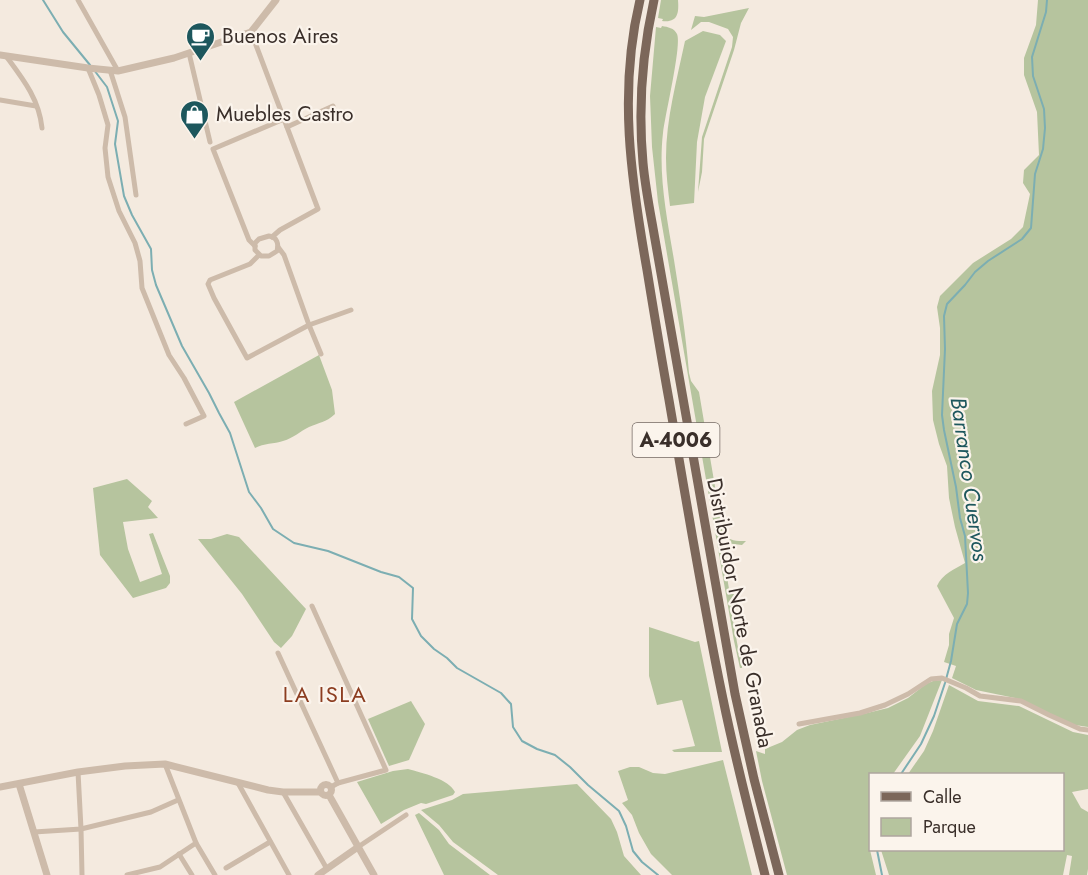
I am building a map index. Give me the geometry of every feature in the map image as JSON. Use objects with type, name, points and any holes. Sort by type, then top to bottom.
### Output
[{"type":"main road","name":"Distribuidor Norte de Granada","points":[[640,0],[629,62],[630,164],[640,233],[723,700],[765,875]]},
{"type":"main road","name":"Distribuidor Norte de Granada","points":[[654,0],[642,69],[640,112],[643,163],[658,262],[735,694],[779,875]]},
{"type":"street","points":[[78,0],[118,71]]},
{"type":"street","points":[[3,55],[118,71],[174,58],[251,32],[276,0]]},
{"type":"street","points":[[251,32],[318,209],[280,230],[272,237],[259,239],[255,246]]},
{"type":"street","points":[[189,53],[210,142]]},
{"type":"street","points":[[3,55],[31,90],[41,115],[42,129]]},
{"type":"street","points":[[88,68],[108,125],[105,148],[108,177],[119,211],[135,243],[140,261],[142,288],[169,355],[204,416],[186,424]]},
{"type":"street","points":[[110,70],[125,117],[136,195]]},
{"type":"street","points":[[0,100],[36,106]]},
{"type":"street","points":[[287,127],[333,106]]},
{"type":"street","points":[[278,247],[273,254],[263,257],[255,250],[213,149],[284,119]]},
{"type":"street","points":[[272,237],[284,255],[321,354]]},
{"type":"street","points":[[259,255],[250,264],[210,280],[208,284],[247,358],[309,325],[351,310]]},
{"type":"street","points":[[312,606],[386,770],[331,787],[324,785],[320,792]]},
{"type":"street","points":[[278,653],[338,783]]},
{"type":"street","points":[[799,724],[860,713],[885,705],[931,679],[942,678],[980,696],[1021,701],[1049,716],[1088,730]]},
{"type":"street","points":[[165,764],[196,843],[214,875]]},
{"type":"street","points":[[0,787],[78,772],[165,764],[268,790],[320,792],[324,796],[329,795]]},
{"type":"street","points":[[78,772],[82,875]]},
{"type":"street","points":[[238,783],[289,875]]},
{"type":"street","points":[[19,784],[47,875]]},
{"type":"street","points":[[329,795],[332,792],[331,787]]},
{"type":"street","points":[[284,792],[327,868]]},
{"type":"street","points":[[329,795],[374,875]]},
{"type":"street","points":[[34,832],[81,829],[151,812],[178,800]]},
{"type":"street","points":[[318,875],[406,815]]},
{"type":"street","points":[[226,868],[270,842]]},
{"type":"street","points":[[127,875],[159,867],[196,843]]},
{"type":"street","points":[[179,854],[192,875]]},
{"type":"green space","points":[[661,0],[678,0],[678,13],[674,19],[662,21],[663,19],[658,18]]},
{"type":"green space","points":[[1038,0],[1088,0],[1088,727],[1075,725],[1015,698],[976,690],[952,678],[956,666],[944,662],[954,618],[937,586],[945,575],[965,563],[949,498],[947,466],[933,420],[932,391],[940,355],[937,307],[940,296],[973,263],[1011,239],[1023,227],[1030,194],[1023,183],[1024,170],[1039,155],[1037,112],[1024,75],[1024,58],[1036,25]]},
{"type":"green space","points":[[749,8],[741,23],[704,139],[698,192],[702,137],[732,47],[733,37],[728,29],[709,22],[701,22],[691,30],[695,16],[704,17]]},
{"type":"green space","points":[[662,26],[674,30],[678,41],[663,133],[662,165],[664,196],[683,317],[689,373],[691,381],[699,392],[723,534],[733,540],[746,541],[742,545],[725,543],[722,547],[729,589],[737,595],[733,596],[731,610],[739,653],[747,655],[748,660],[743,661],[742,668],[740,668],[734,641],[658,202],[652,147],[650,96],[656,27],[661,28]]},
{"type":"green space","points":[[703,31],[720,35],[726,41],[705,97],[697,142],[694,203],[670,206],[666,158],[672,99],[685,41]]},
{"type":"green space","points":[[319,355],[332,390],[335,414],[287,440],[255,448],[234,402]]},
{"type":"green space","points":[[127,479],[152,501],[148,507],[158,518],[123,522],[128,549],[140,582],[162,574],[149,534],[153,533],[170,576],[170,583],[166,588],[133,598],[100,555],[93,488]]},
{"type":"green space","points":[[227,534],[239,537],[306,609],[292,636],[281,648],[274,642],[242,594],[198,539],[211,539]]},
{"type":"green space","points":[[649,627],[695,642],[699,641],[722,752],[674,752],[672,750],[695,746],[682,700],[657,705],[649,676]]},
{"type":"green space","points":[[942,680],[920,736],[894,773],[869,773],[869,851],[876,875],[787,875],[756,751],[765,754],[765,749],[782,742],[797,730],[810,725],[888,708],[933,681]]},
{"type":"green space","points":[[949,685],[978,701],[1019,706],[1073,732],[1088,735],[1088,789],[1072,792],[1081,808],[1088,812],[1087,875],[1069,875],[1072,856],[1067,855],[1063,875],[889,875],[881,851],[1064,851],[1064,773],[909,773],[924,751]]},
{"type":"green space","points":[[411,701],[425,724],[409,760],[389,766],[368,719]]},
{"type":"green space","points":[[723,760],[752,875],[672,875],[651,854],[632,815],[622,803],[628,800],[618,771],[639,767],[653,773],[665,774]]},
{"type":"green space","points":[[408,769],[441,780],[452,787],[455,792],[453,795],[404,810],[381,824],[357,782]]},
{"type":"green space","points":[[577,784],[611,819],[624,856],[641,875],[498,875],[453,842],[439,825],[421,810],[463,794]]},
{"type":"green space","points":[[419,813],[439,830],[449,844],[490,875],[444,875],[415,815]]},
{"type":"waterway","points":[[43,0],[63,32],[90,65]]},
{"type":"waterway","name":"Barranco Cuervos","points":[[902,773],[921,744],[934,716],[951,661],[957,624],[967,604],[965,536],[942,415],[944,316],[947,304],[975,272],[1022,239],[1031,228],[1035,174],[1043,149],[1045,128],[1044,109],[1033,76],[1032,57],[1046,12],[1047,0]]},
{"type":"waterway","points":[[94,70],[107,87],[118,121],[115,144],[124,196],[151,249],[152,270],[156,285],[182,346],[230,433],[249,492],[273,529],[294,543],[328,551],[399,577],[413,588],[412,619],[421,636],[457,668],[501,693],[511,704],[513,727],[522,741],[555,755],[619,811],[633,851],[658,875]]},
{"type":"waterway","name":"Barranco Cuervos","points":[[877,851],[882,875]]},
{"type":"place","name":"Buenos Aires","points":[[201,62]]},
{"type":"place","name":"Muebles Castro","points":[[195,140]]},
{"type":"district","name":"LA ISLA","points":[[325,694]]}]
